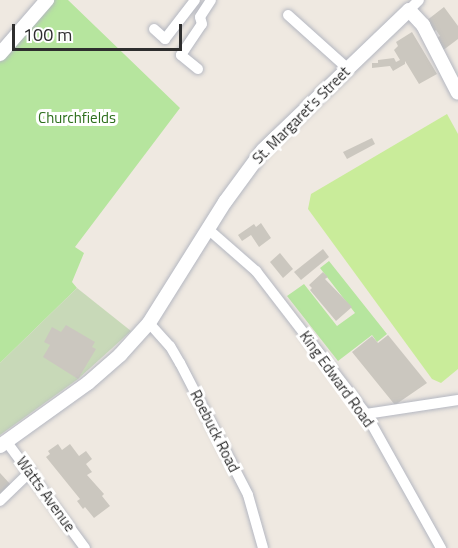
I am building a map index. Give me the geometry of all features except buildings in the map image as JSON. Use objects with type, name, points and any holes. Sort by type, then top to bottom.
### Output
[{"type":"street","points":[[0,54],[47,0]]},
{"type":"street","points":[[154,29],[165,39],[195,0]]},
{"type":"street","points":[[198,69],[181,55],[202,24],[200,16],[211,0]]},
{"type":"street","points":[[414,5],[458,93]]},
{"type":"street","name":"St. Margaret's Street","points":[[3,444],[88,383],[149,323],[208,229],[263,150],[414,5]]},
{"type":"street","points":[[288,15],[347,69]]},
{"type":"street","name":"King Edward Road","points":[[208,229],[255,271],[366,414],[441,548]]},
{"type":"street","name":"Roebuck Road","points":[[149,323],[170,346],[180,363],[248,495],[263,548]]},
{"type":"street","points":[[366,414],[458,400]]},
{"type":"street","name":"Watts Avenue","points":[[3,444],[31,471],[85,548]]},
{"type":"street","points":[[0,501],[31,471]]},
{"type":"green space","name":"Churchfields","points":[[54,0],[68,0],[180,108],[75,247],[84,253],[72,282],[77,288],[0,363],[0,62]]},
{"type":"green space","points":[[447,114],[458,134],[458,369],[441,383],[432,379],[308,209],[311,194]]},
{"type":"green space","points":[[329,261],[387,334],[377,342],[372,335],[338,361],[287,296],[304,284],[337,326],[355,313],[320,268]]},
{"type":"green space","points":[[77,288],[131,331],[78,379],[0,435],[0,363]]}]
